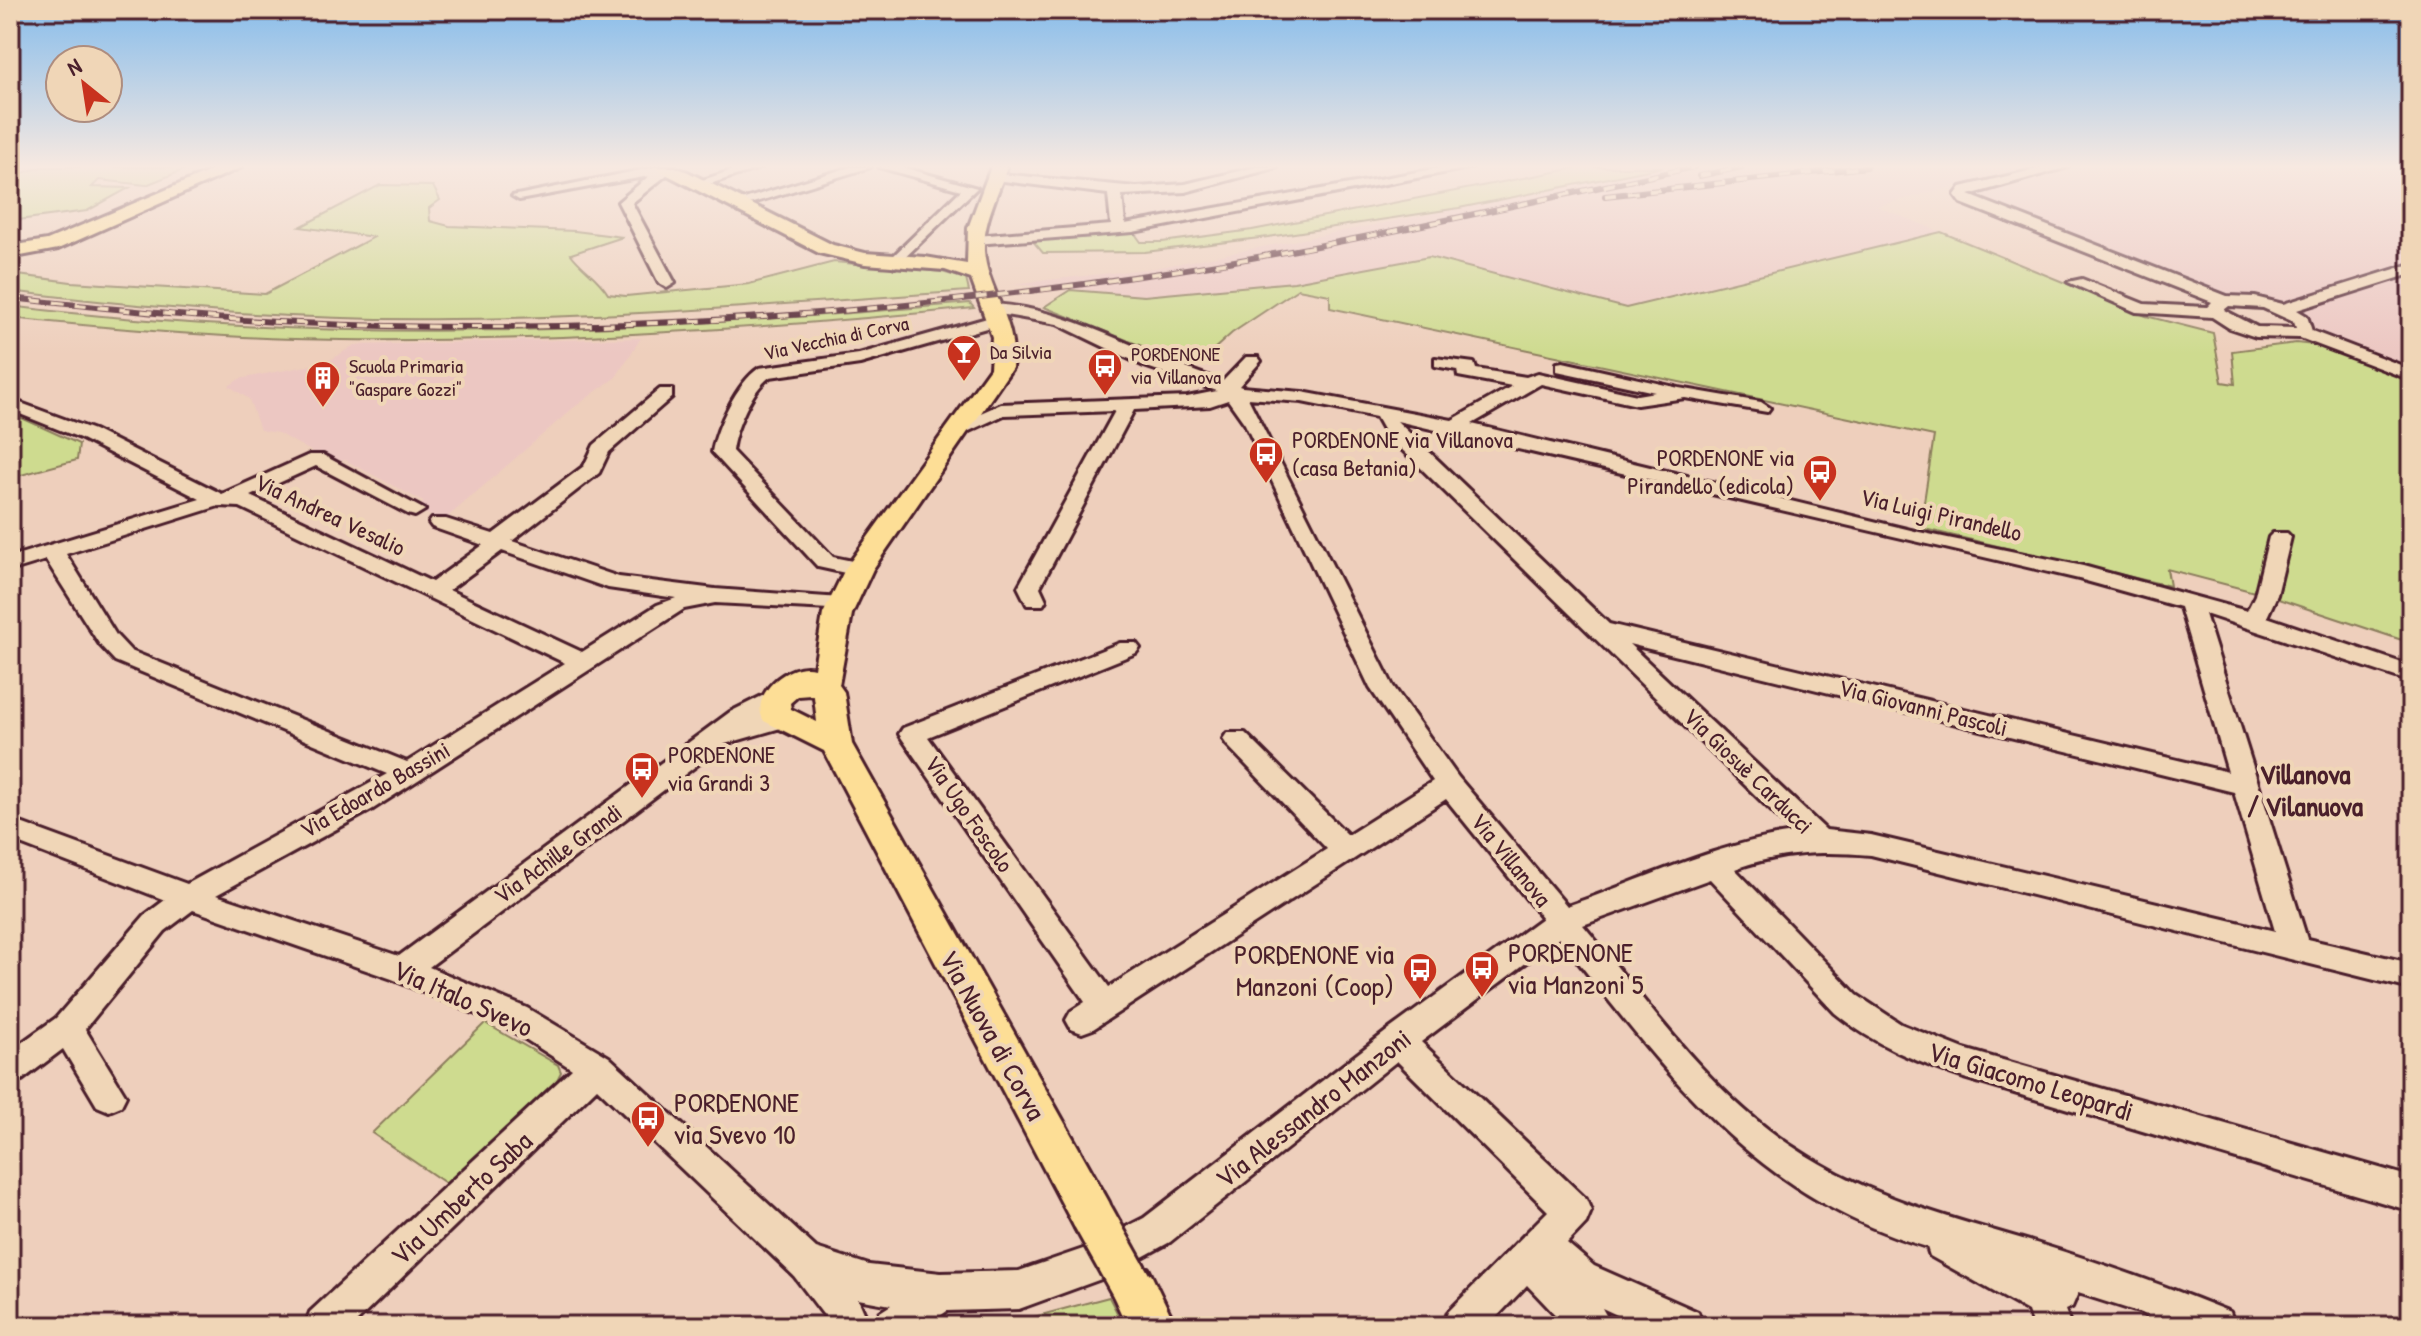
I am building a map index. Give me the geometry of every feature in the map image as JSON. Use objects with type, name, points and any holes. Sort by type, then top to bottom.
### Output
[{"type":"main road","points":[[27,243],[64,229]]},
{"type":"main road","points":[[27,243],[71,229]]},
{"type":"main road","points":[[788,229],[826,249],[860,259],[953,266],[978,258]]},
{"type":"main road","points":[[978,258],[979,229]]},
{"type":"main road","points":[[924,263],[978,258]]},
{"type":"main road","name":"Via Nuova di Corva","points":[[978,258],[999,313],[1005,353],[1001,368],[859,569],[841,605],[826,696],[836,744],[884,838],[1093,1217],[1111,1275],[1152,1326]]},
{"type":"main road","name":"Via Nuova di Corva","points":[[785,707],[833,641]]},
{"type":"main road","points":[[785,707],[813,717],[826,696]]},
{"type":"main road","points":[[785,707],[836,744]]},
{"type":"street","points":[[639,229],[667,283]]},
{"type":"street","points":[[895,262],[928,229]]},
{"type":"street","points":[[978,258],[1116,229]]},
{"type":"street","points":[[2037,229],[2221,306],[2242,334],[2302,333],[2411,375]]},
{"type":"street","points":[[2284,309],[2411,269]]},
{"type":"street","points":[[2076,282],[2142,309],[2221,306],[2251,301],[2284,309],[2306,324],[2302,333]]},
{"type":"street","points":[[999,313],[1034,311],[1094,330],[1124,350],[1246,401],[1252,361]]},
{"type":"street","name":"Via Vecchia di Corva","points":[[859,569],[826,562],[722,452],[724,439],[755,379],[781,367],[860,359],[999,313]]},
{"type":"street","points":[[1441,362],[1468,367],[1464,372],[1637,400],[1685,393],[1761,408]]},
{"type":"street","points":[[1455,426],[1533,381]]},
{"type":"street","name":"Via Luigi Pirandello","points":[[984,392],[1014,406]]},
{"type":"street","points":[[432,592],[592,469],[601,449],[666,393]]},
{"type":"street","name":"Via Luigi Pirandello","points":[[956,431],[970,421],[1014,406],[1278,400],[1382,411],[2190,601],[2411,674]]},
{"type":"street","name":"Via Villanova","points":[[1246,401],[1382,688],[1449,784],[1560,921],[1691,1077],[1737,1123],[1777,1156],[1824,1185],[2041,1288],[2079,1293],[2153,1312],[2179,1314],[2216,1326]]},
{"type":"street","points":[[1035,600],[1029,587],[1128,403]]},
{"type":"street","name":"Via Andrea Vesalio","points":[[10,404],[87,434],[224,499],[244,501],[583,662]]},
{"type":"street","name":"Via Giosuè Carducci","points":[[1382,411],[1392,429],[1819,840],[1871,845],[2411,976]]},
{"type":"street","points":[[10,564],[224,499],[316,459],[415,510]]},
{"type":"street","points":[[439,523],[616,583],[715,596],[841,605]]},
{"type":"street","points":[[2254,620],[2266,595],[2280,537]]},
{"type":"street","points":[[55,550],[57,560],[108,640],[123,656],[182,683],[410,773]]},
{"type":"street","name":"Via Edoardo Bassini","points":[[10,1070],[67,1028],[155,923],[189,897],[244,863],[363,802],[677,604],[715,596]]},
{"type":"street","points":[[2190,601],[2243,785],[2295,949]]},
{"type":"street","name":"Via Giovanni Pascoli","points":[[1603,630],[2243,785]]},
{"type":"street","name":"Via Ugo Foscolo","points":[[1128,648],[912,734],[1093,1013],[1449,784]]},
{"type":"street","name":"Via Achille Grandi","points":[[403,970],[713,741],[785,707]]},
{"type":"street","points":[[1236,739],[1346,851]]},
{"type":"street","name":"Via Italo Svevo","points":[[10,829],[189,897],[403,970],[516,1017],[597,1067],[805,1262],[843,1308],[851,1326]]},
{"type":"street","name":"Via Alessandro Manzoni","points":[[1111,1275],[1157,1230],[1398,1041],[1560,921],[1766,847],[1819,840]]},
{"type":"street","name":"Via Giacomo Leopardi","points":[[1713,864],[1866,1023],[1900,1040],[2089,1101],[2411,1194]]},
{"type":"street","points":[[67,1028],[109,1096]]},
{"type":"street","points":[[1398,1041],[1573,1211],[1462,1326]]},
{"type":"street","name":"Via Umberto Saba","points":[[324,1326],[597,1067]]},
{"type":"street","points":[[1535,1253],[1593,1326]]},
{"type":"street","points":[[1535,1253],[1581,1279],[1684,1326]]},
{"type":"street","name":"Via Italo Svevo","points":[[805,1262],[869,1284],[941,1292],[1019,1290],[1111,1275]]},
{"type":"street","points":[[894,1326],[941,1292]]},
{"type":"shaded area","points":[[1352,229],[1934,229],[1941,232],[1626,308],[1429,257],[1294,282],[1144,296],[1012,284],[1155,268]]},
{"type":"shaded area","points":[[2054,229],[2411,229],[2411,369]]},
{"type":"shaded area","points":[[641,338],[616,377],[572,409],[442,522],[417,509],[424,502],[345,460],[333,463],[278,433],[260,430],[249,399],[229,386],[239,379],[328,362],[354,345]]},
{"type":"green space","points":[[317,229],[533,229],[623,237],[571,254],[608,294],[626,296],[749,284],[834,262],[942,272],[966,279],[969,291],[645,313],[395,319],[230,312],[10,291],[10,274],[71,282],[265,294],[374,237]]},
{"type":"green space","points":[[1318,229],[1145,252],[1043,253],[1032,240],[1133,231],[1141,242],[1162,242],[1252,230]]},
{"type":"green space","points":[[1941,232],[2146,316],[2213,333],[2222,382],[2235,384],[2232,351],[2296,343],[2314,345],[2411,380],[2411,643],[2266,595],[2167,569],[2170,586],[1920,528],[1934,436],[1330,308],[1330,295],[1298,289],[1232,333],[1194,367],[1044,307],[1070,290],[1144,296],[1294,282],[1429,257],[1626,308]]},
{"type":"green space","points":[[970,303],[974,308],[817,322],[500,339],[216,336],[10,318],[10,306],[130,319],[250,326],[490,330],[730,321]]},
{"type":"green space","points":[[10,415],[79,444],[77,460],[10,478]]},
{"type":"green space","points":[[485,1023],[558,1065],[561,1072],[557,1080],[447,1184],[372,1133]]},
{"type":"green space","points":[[1109,1297],[1124,1326],[995,1326],[1003,1325]]},
{"type":"railway","points":[[10,298],[154,313],[299,323],[517,327],[734,319],[843,311],[1059,287],[1233,261],[1399,229]]},
{"type":"place","name":"Da Silvia","points":[[964,383]]},
{"type":"place","name":"PORDENONE via Villanova","points":[[1105,397]]},
{"type":"place","name":"Scuola Primaria \"Gaspare Gozzi\"","points":[[323,409]]},
{"type":"place","name":"PORDENONE via Villanova (casa Betania)","points":[[1266,485]]},
{"type":"place","name":"PORDENONE via Pirandello (edicola)","points":[[1820,503]]},
{"type":"place","name":"PORDENONE via Grandi 3","points":[[642,800]]},
{"type":"place","name":"PORDENONE via Manzoni 5","points":[[1482,999]]},
{"type":"place","name":"PORDENONE via Manzoni (Coop)","points":[[1420,1001]]},
{"type":"place","name":"PORDENONE via Svevo 10","points":[[648,1149]]},
{"type":"district","name":"Villanova / Vilanuova","points":[[2305,790]]}]
